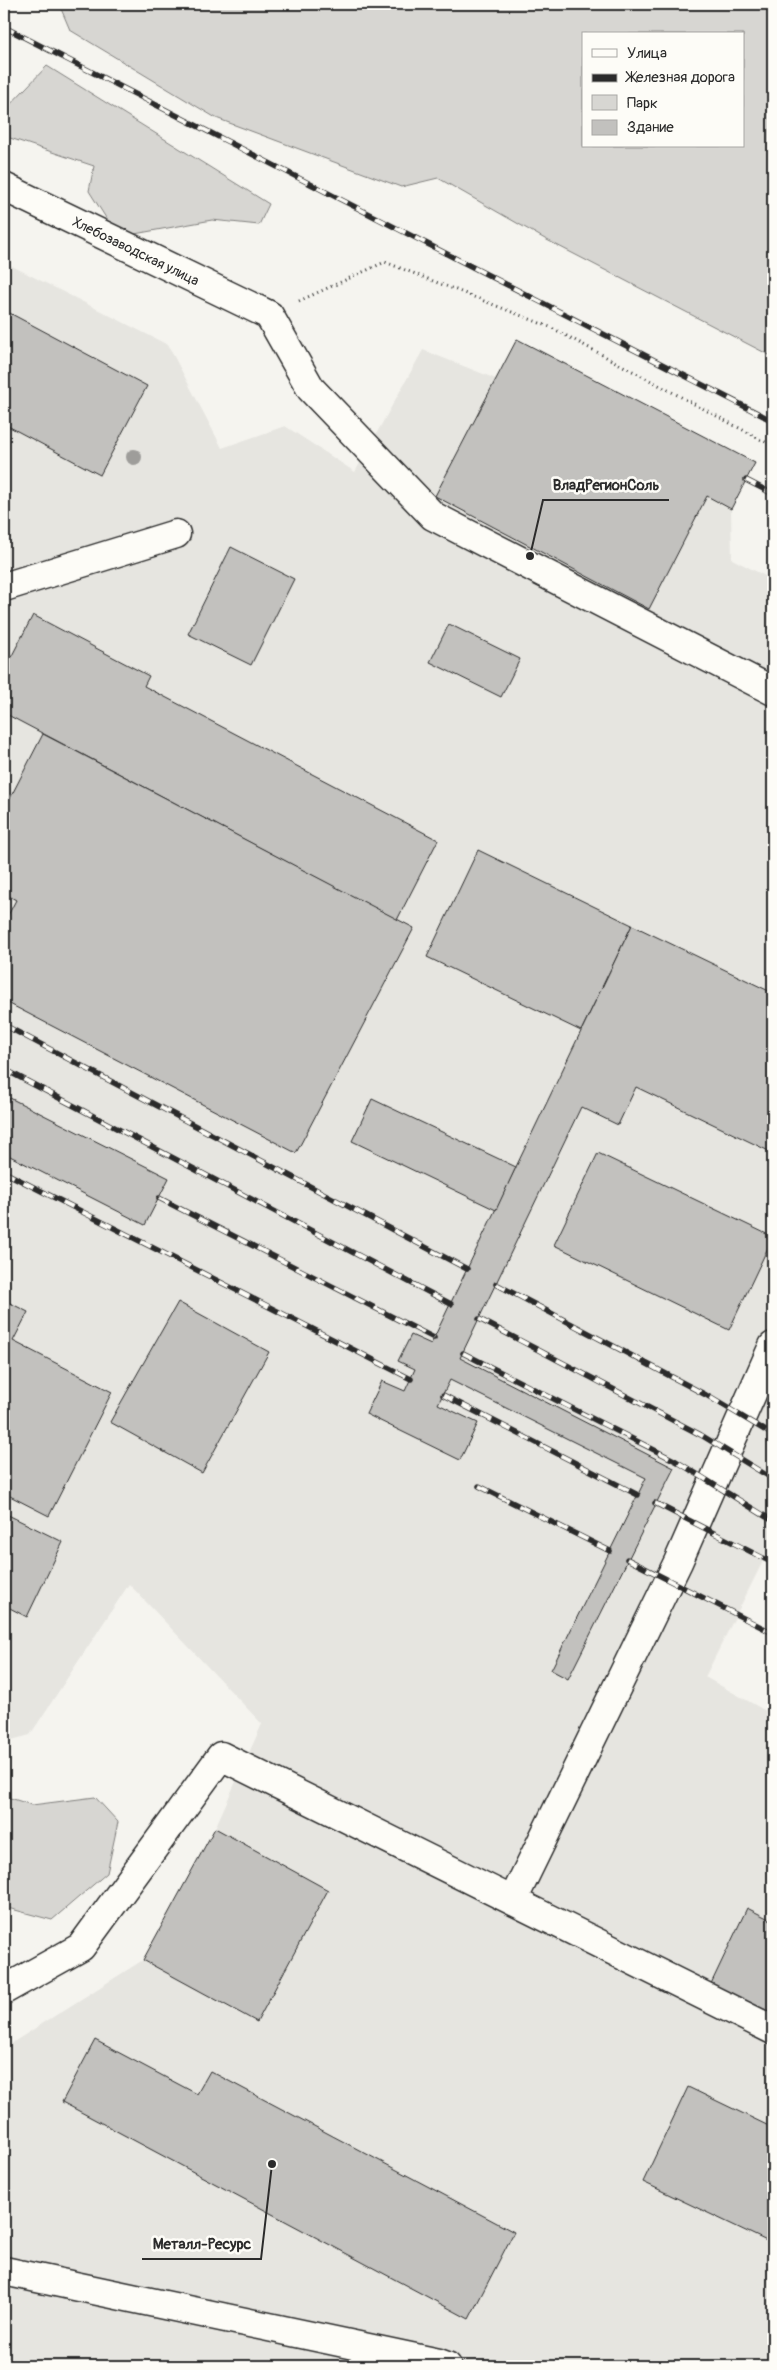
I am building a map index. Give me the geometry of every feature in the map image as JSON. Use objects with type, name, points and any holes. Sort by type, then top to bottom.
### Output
[{"type":"street","name":"Хлебозаводская улица","points":[[4,188],[269,315]]},
{"type":"street","points":[[269,315],[311,389],[433,516],[773,691]]},
{"type":"street","points":[[4,587],[176,534]]},
{"type":"street","points":[[513,1900],[678,1562],[773,1346]]},
{"type":"street","points":[[4,1990],[81,1947],[221,1756],[773,2030]]},
{"type":"street","points":[[4,2271],[447,2366]]},
{"type":"path","points":[[269,315],[385,262],[550,327],[773,446]]},
{"type":"shaded area","points":[[4,262],[168,345],[222,448],[285,426],[355,472],[423,350],[496,379],[517,339],[755,463],[731,509],[732,559],[773,580],[773,1541],[705,1677],[773,1715],[773,2366],[4,2366],[4,2048],[143,1960],[215,1828],[262,1724],[129,1584],[30,1735],[4,1742]]},
{"type":"green space","points":[[59,4],[773,4],[773,357],[545,239],[438,178],[401,187],[216,118],[70,30]]},
{"type":"green space","points":[[47,66],[269,204],[259,225],[212,220],[118,237],[89,191],[94,166],[4,136],[4,111]]},
{"type":"green space","points":[[4,1796],[32,1805],[95,1797],[118,1822],[107,1873],[52,1920],[4,1907]]},
{"type":"building","points":[[4,310],[147,386],[100,475],[4,424]]},
{"type":"building","points":[[517,339],[755,463],[731,509],[707,496],[649,609],[435,496]]},
{"type":"building","points":[[231,547],[294,579],[251,665],[188,634]]},
{"type":"building","points":[[33,615],[149,676],[144,686],[438,840],[397,920],[4,713],[4,671]]},
{"type":"building","points":[[449,624],[520,659],[501,697],[430,662]]},
{"type":"building","points":[[43,734],[414,928],[296,1153],[4,1001],[4,923],[16,900],[4,893],[4,810]]},
{"type":"building","points":[[478,850],[632,925],[581,1031],[427,957]]},
{"type":"building","points":[[632,925],[773,993],[773,1153],[636,1087],[618,1125],[581,1107],[460,1358],[674,1468],[568,1679],[551,1670],[646,1478],[450,1380],[438,1404],[478,1423],[460,1460],[366,1414],[382,1381],[405,1391],[415,1369],[398,1361],[411,1335],[431,1344]]},
{"type":"building","points":[[10,1098],[169,1178],[145,1225],[4,1153],[4,1110]]},
{"type":"building","points":[[372,1099],[516,1167],[496,1210],[352,1141]]},
{"type":"building","points":[[598,1153],[773,1237],[729,1330],[554,1245]]},
{"type":"building","points":[[4,1300],[28,1312],[13,1341],[112,1392],[49,1516],[4,1493]]},
{"type":"building","points":[[178,1302],[269,1352],[202,1473],[110,1422]]},
{"type":"building","points":[[4,1513],[63,1542],[27,1617],[4,1605]]},
{"type":"building","points":[[215,1828],[328,1890],[257,2022],[143,1960]]},
{"type":"building","points":[[747,1908],[773,1921],[773,2019],[709,1988]]},
{"type":"building","points":[[95,2040],[197,2094],[210,2071],[514,2232],[469,2319],[62,2102]]},
{"type":"building","points":[[688,2087],[773,2128],[773,2244],[643,2182]]},
{"type":"railway","points":[[4,27],[773,421]]},
{"type":"railway","points":[[746,480],[773,494]]},
{"type":"railway","points":[[4,1025],[467,1269]]},
{"type":"railway","points":[[4,1069],[451,1304]]},
{"type":"railway","points":[[4,1172],[411,1379]]},
{"type":"railway","points":[[159,1198],[434,1338]]},
{"type":"railway","points":[[496,1284],[706,1395],[773,1435]]},
{"type":"railway","points":[[479,1319],[701,1435],[773,1479]]},
{"type":"railway","points":[[463,1353],[676,1461],[773,1521]]},
{"type":"railway","points":[[443,1395],[638,1495]]},
{"type":"railway","points":[[479,1486],[610,1551]]},
{"type":"railway","points":[[655,1503],[773,1563]]},
{"type":"railway","points":[[627,1559],[773,1633]]},
{"type":"place","name":"ВладРегионСоль","points":[[530,556]]},
{"type":"place","name":"Металл-Ресурс","points":[[272,2164]]}]
